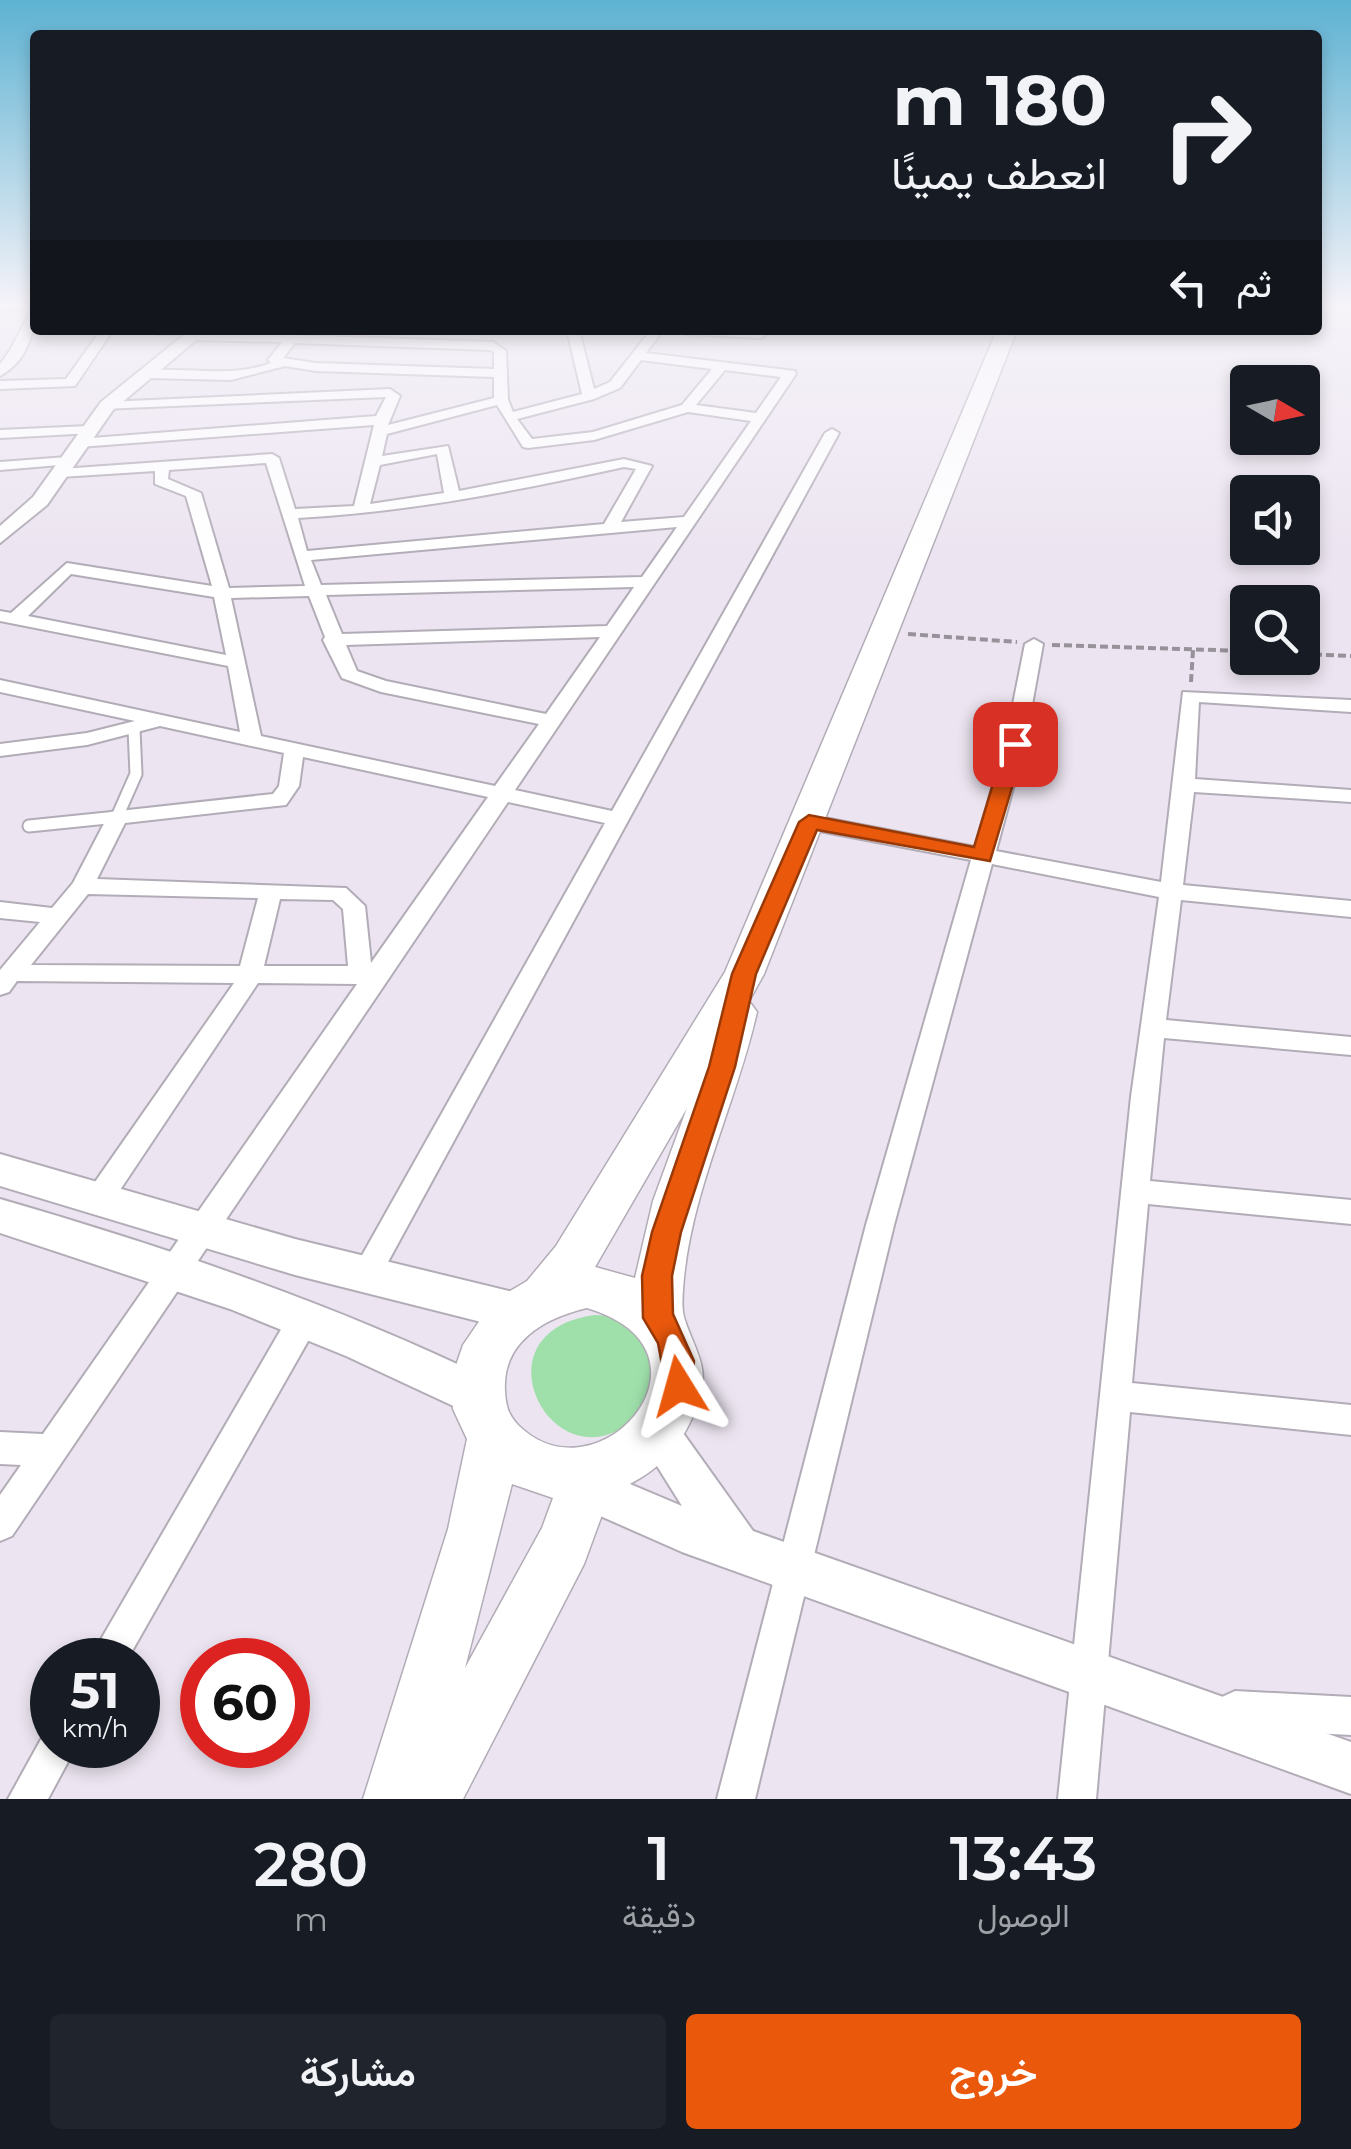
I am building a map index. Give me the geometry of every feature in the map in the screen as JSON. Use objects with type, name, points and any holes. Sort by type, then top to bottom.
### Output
[{"type":"main road","points":[[396,1799],[476,1529],[486,1417],[486,1346],[583,1244],[744,974],[984,386]]},
{"type":"main road","points":[[658,1318],[657,1276],[666,1232],[722,1067],[744,974]]},
{"type":"main road","points":[[0,1170],[366,1275],[530,1302],[587,1286],[607,1288],[643,1304],[672,1338],[679,1361],[679,1386],[672,1412],[658,1434],[635,1454],[578,1479],[522,1460],[486,1417],[406,1359],[175,1270],[0,1216]]},
{"type":"main road","points":[[428,1799],[546,1579],[578,1479]]},
{"type":"street","points":[[0,537],[40,501],[107,406],[133,386]]},
{"type":"street","points":[[406,386],[501,400]]},
{"type":"street","points":[[0,434],[83,437],[381,425],[464,386]]},
{"type":"street","points":[[499,386],[501,400],[524,443],[542,445],[594,436],[687,408],[760,418]]},
{"type":"street","points":[[587,386],[589,396]]},
{"type":"street","points":[[509,417],[613,386]]},
{"type":"street","points":[[687,408],[705,386]]},
{"type":"street","points":[[0,1524],[202,1231],[370,976],[505,791],[782,386]]},
{"type":"street","points":[[107,406],[390,393],[394,396],[381,425],[377,460],[361,510]]},
{"type":"street","points":[[366,1275],[832,433]]},
{"type":"street","points":[[377,460],[443,449],[452,496]]},
{"type":"street","points":[[0,466],[163,466],[272,458],[301,556],[345,669],[362,682],[553,721]]},
{"type":"street","points":[[289,514],[361,510],[642,463],[645,466],[610,528]]},
{"type":"street","points":[[163,466],[160,481],[192,493],[222,593],[232,662],[252,741]]},
{"type":"street","points":[[301,556],[689,522]]},
{"type":"street","points":[[8,617],[67,568],[222,593],[647,582]]},
{"type":"street","points":[[8,617],[232,662]]},
{"type":"street","points":[[332,640],[614,631]]},
{"type":"street","points":[[736,1799],[798,1568],[880,1225],[1015,744],[1034,644]]},
{"type":"street","points":[[0,686],[505,791],[618,819]]},
{"type":"street","points":[[1077,1799],[1152,1028],[1184,786],[1190,696],[1351,706]]},
{"type":"street","points":[[0,750],[134,729],[158,721]]},
{"type":"street","points":[[6,979],[82,886],[118,817],[279,800],[289,786],[294,749]]},
{"type":"street","points":[[1184,786],[1351,796]]},
{"type":"street","points":[[809,822],[1168,890],[1351,909]]},
{"type":"street","points":[[82,886],[331,892],[350,900],[370,976]]},
{"type":"street","points":[[98,1200],[249,977],[271,890]]},
{"type":"street","points":[[0,910],[58,916]]},
{"type":"street","points":[[6,979],[370,976]]},
{"type":"street","points":[[1152,1028],[1351,1046]]},
{"type":"street","points":[[1137,1191],[1351,1212]]},
{"type":"street","points":[[120,1638],[305,1317]]},
{"type":"street","points":[[1117,1396],[1351,1420]]},
{"type":"street","points":[[658,1434],[736,1546]]},
{"type":"street","points":[[0,1448],[51,1450]]},
{"type":"street","points":[[578,1479],[736,1546],[1351,1768]]},
{"type":"street","points":[[1183,1708],[1351,1716]]},
{"type":"street","points":[[27,1799],[45,1768]]},
{"type":"lane","points":[[29,826],[118,817],[132,789],[139,761],[134,729]]},
{"type":"path","points":[[885,632],[1034,644],[1230,651]]},
{"type":"path","points":[[1190,696],[1193,650]]},
{"type":"path","points":[[1320,655],[1351,656]]},
{"type":"green space","points":[[595,1315],[610,1316],[646,1336],[657,1388],[632,1421],[599,1437],[573,1434],[551,1419],[536,1397],[531,1372],[538,1347],[558,1327]]},
{"type":"route","points":[[679,1386],[679,1361],[672,1338],[658,1318],[657,1276],[666,1232],[722,1067],[744,974],[809,822],[982,856],[1015,744]]}]
